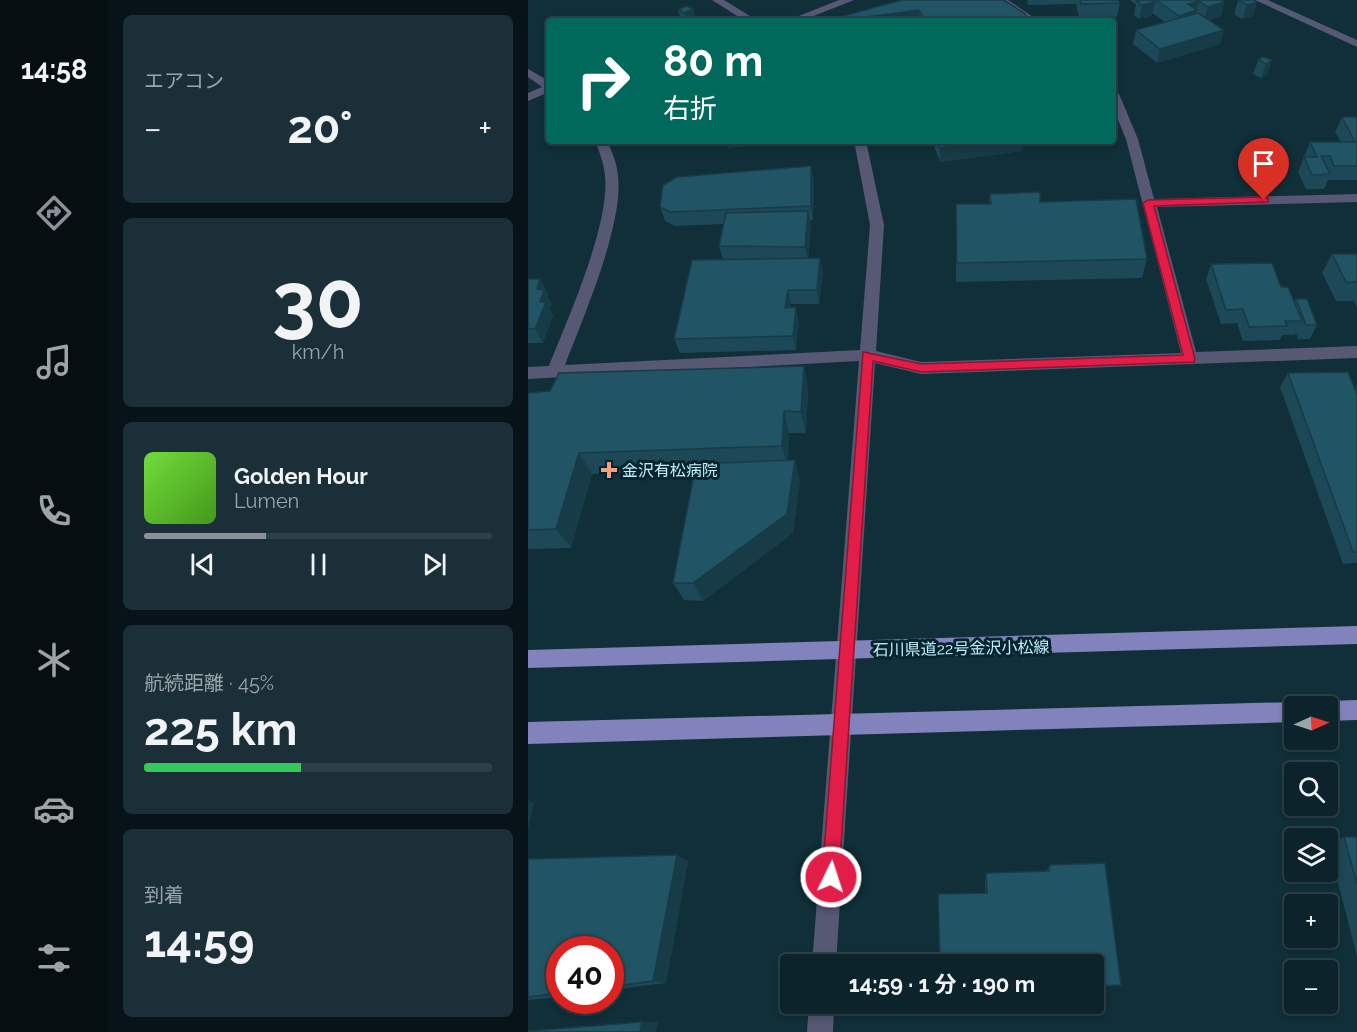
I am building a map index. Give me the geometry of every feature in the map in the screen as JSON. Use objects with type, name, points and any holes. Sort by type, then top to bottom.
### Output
[{"type":"main road","name":"石川県道22号金沢小松線","points":[[528,659],[1124,645],[1357,635]]},
{"type":"main road","points":[[1338,711],[1357,710]]},
{"type":"main road","points":[[528,733],[1284,712]]},
{"type":"street","points":[[717,0],[748,18]]},
{"type":"street","points":[[798,18],[849,0]]},
{"type":"street","points":[[1001,0],[1029,18]]},
{"type":"street","points":[[1260,0],[1357,44]]},
{"type":"street","points":[[528,72],[546,85]]},
{"type":"street","points":[[528,97],[546,88]]},
{"type":"street","points":[[1116,101],[1132,139],[1190,359]]},
{"type":"street","points":[[555,372],[608,224],[613,183],[609,156],[603,144]]},
{"type":"street","points":[[825,954],[877,225],[861,144]]},
{"type":"street","points":[[1148,203],[1357,198]]},
{"type":"street","points":[[528,373],[867,355],[921,368],[1357,352]]},
{"type":"street","points":[[820,1032],[821,1014]]},
{"type":"building","points":[[902,0],[1004,0],[1028,18],[924,18],[919,10],[860,18],[844,18],[843,16]]},
{"type":"building","points":[[1080,0],[1118,0],[1120,3],[1081,4]]},
{"type":"building","points":[[1156,0],[1221,0],[1224,2],[1208,7],[1199,1],[1188,4],[1197,10],[1179,16]]},
{"type":"building","points":[[1238,0],[1254,0],[1257,2],[1247,5]]},
{"type":"building","points":[[1137,1],[1155,2],[1142,5]]},
{"type":"building","points":[[686,6],[693,9],[685,13],[678,10]]},
{"type":"building","points":[[1198,13],[1224,30],[1160,49],[1136,30]]},
{"type":"building","points":[[1263,57],[1272,60],[1266,64],[1258,60]]},
{"type":"building","points":[[1342,117],[1357,117],[1357,166],[1334,166],[1330,156],[1321,156],[1330,174],[1312,175],[1304,157],[1317,157],[1310,142],[1355,142]]},
{"type":"building","points":[[939,144],[970,144],[940,148]]},
{"type":"building","points":[[811,166],[811,206],[670,212],[660,207],[663,185],[677,177]]},
{"type":"building","points":[[1040,192],[1040,202],[1136,199],[1147,259],[957,263],[956,204],[991,204],[990,194]]},
{"type":"building","points":[[808,211],[805,247],[719,246],[726,213]]},
{"type":"building","points":[[1332,254],[1357,254],[1357,282],[1346,282]]},
{"type":"building","points":[[820,258],[817,290],[788,290],[785,308],[796,307],[793,336],[674,339],[692,260]]},
{"type":"building","points":[[1272,263],[1281,287],[1288,287],[1302,321],[1285,321],[1287,326],[1249,327],[1243,309],[1226,310],[1211,264]]},
{"type":"building","points":[[528,279],[540,279],[537,289],[544,290],[540,302],[546,302],[535,329],[528,329]]},
{"type":"building","points":[[1296,299],[1307,299],[1317,325],[1306,325]]},
{"type":"building","name":"金沢有松病院","points":[[804,366],[801,412],[784,411],[782,446],[579,453],[556,529],[528,530],[528,393],[550,391],[559,373]]},
{"type":"building","points":[[1348,372],[1357,394],[1357,552],[1353,552],[1288,373]]},
{"type":"building","points":[[795,460],[787,514],[693,583],[673,583],[696,464]]},
{"type":"building","points":[[1344,837],[1357,837],[1357,884]]},
{"type":"building","points":[[677,855],[653,981],[624,985],[624,936],[546,936],[546,995],[528,997],[528,859]]},
{"type":"building","points":[[1105,863],[1121,985],[1104,986],[1104,954],[940,954],[938,894],[987,893],[986,873],[1049,871],[1050,865]]},
{"type":"building","points":[[642,1022],[640,1032],[528,1032],[528,1031]]},
{"type":"place","name":"金沢有松病院","points":[[609,470]]},
{"type":"route","points":[[831,877],[867,355],[921,368],[1190,359],[1148,203],[1264,200]]}]
